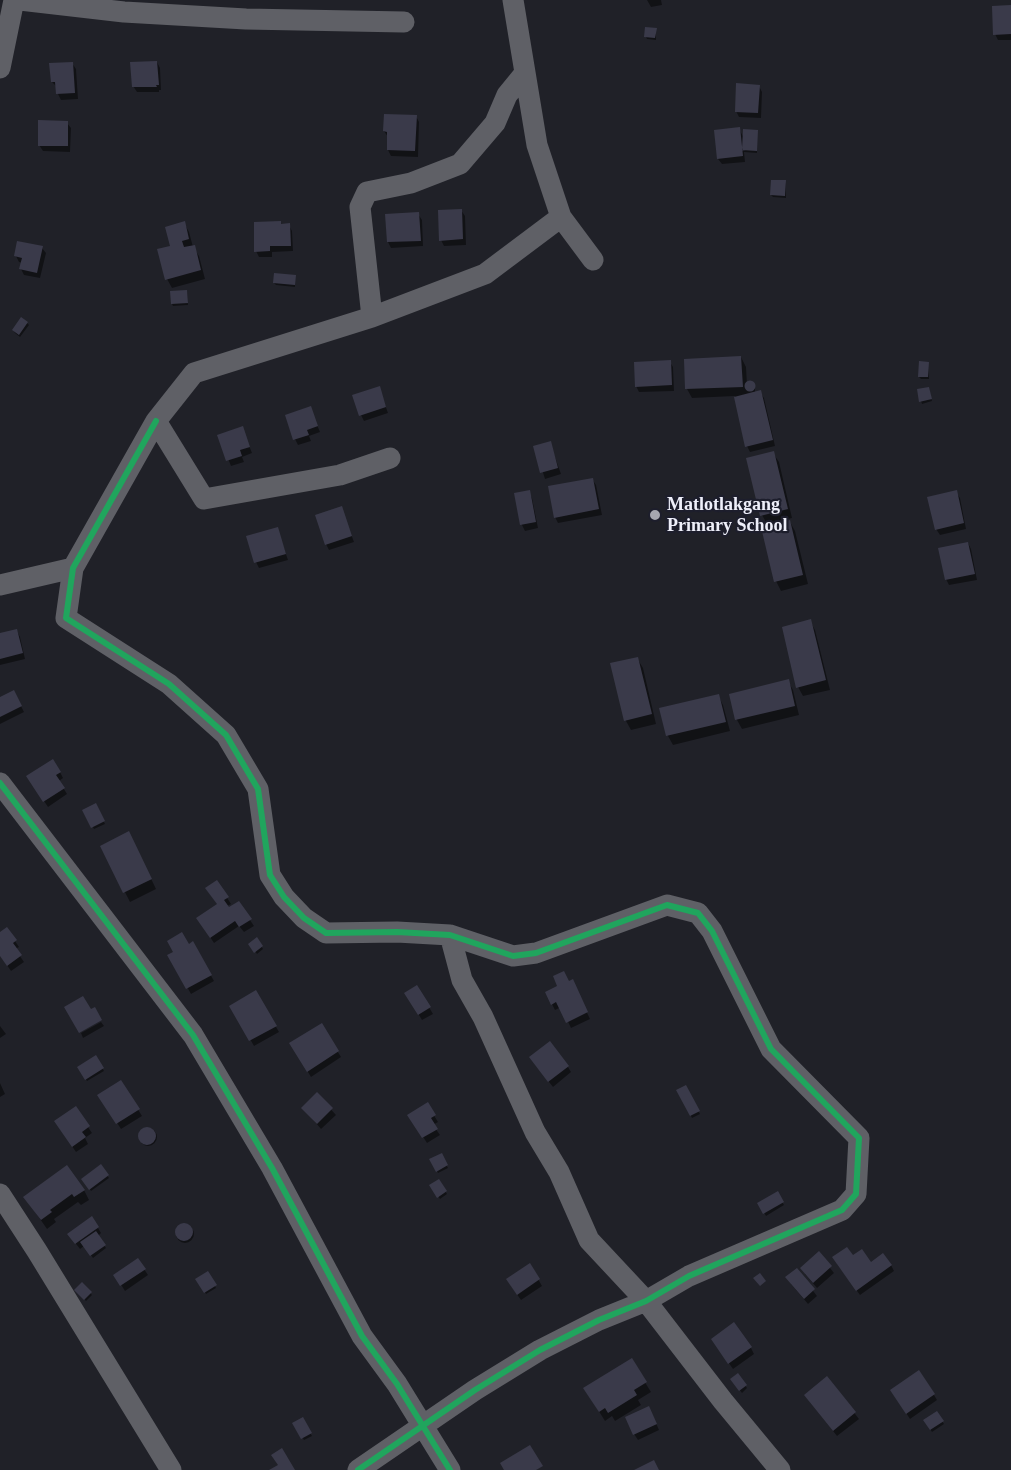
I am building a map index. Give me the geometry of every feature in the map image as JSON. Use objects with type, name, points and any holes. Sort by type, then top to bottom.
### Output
[{"type":"street","points":[[0,68],[14,0]]},
{"type":"street","points":[[20,0],[124,12],[246,19],[404,22]]},
{"type":"street","points":[[513,0],[537,144],[561,217],[592,260]]},
{"type":"street","points":[[372,317],[360,207],[367,192],[411,183],[460,164],[495,123],[507,95],[525,73]]},
{"type":"street","points":[[358,1470],[540,1350],[599,1320],[646,1301],[688,1276],[842,1210],[856,1194],[860,1138],[771,1049],[712,931],[698,913],[668,905],[536,953],[513,956],[450,935],[398,932],[326,933],[304,918],[284,897],[270,875],[258,789],[226,735],[169,684],[66,618],[73,568],[156,422],[194,373],[372,317],[485,274],[561,217]]},
{"type":"street","points":[[156,422],[204,499],[340,475],[390,458]]},
{"type":"street","points":[[0,585],[73,568]]},
{"type":"street","points":[[0,783],[193,1035],[272,1168],[362,1336],[397,1384],[450,1470]]},
{"type":"street","points":[[450,935],[462,980],[483,1017],[535,1132],[559,1172],[589,1240],[646,1301],[780,1470]]},
{"type":"street","points":[[0,1194],[171,1470]]},
{"type":"building","points":[[1011,5],[1011,34],[993,35],[992,6]]},
{"type":"building","points":[[645,27],[657,28],[655,38],[644,37]]},
{"type":"building","points":[[157,61],[159,85],[156,85],[157,87],[132,87],[130,62]]},
{"type":"building","points":[[73,62],[75,93],[56,94],[55,82],[51,82],[49,63]]},
{"type":"building","points":[[736,83],[760,85],[758,113],[735,112]]},
{"type":"building","points":[[384,114],[417,115],[415,151],[387,150],[387,132],[383,131]]},
{"type":"building","points":[[38,120],[68,121],[68,146],[38,146]]},
{"type":"building","points":[[740,127],[743,156],[717,159],[714,130]]},
{"type":"building","points":[[743,129],[758,130],[757,151],[742,150]]},
{"type":"building","points":[[771,180],[786,180],[785,196],[770,195]]},
{"type":"building","points":[[462,209],[463,239],[439,241],[438,210]]},
{"type":"building","points":[[419,212],[421,241],[387,242],[385,214]]},
{"type":"building","points":[[185,221],[189,239],[182,241],[184,247],[195,245],[201,270],[165,280],[157,249],[170,246],[165,227]]},
{"type":"building","points":[[281,221],[281,224],[290,223],[291,246],[270,246],[270,251],[254,252],[254,222]]},
{"type":"building","points":[[17,241],[43,246],[37,273],[19,269],[22,258],[14,256]]},
{"type":"building","points":[[274,273],[296,275],[295,285],[273,283]]},
{"type":"building","points":[[187,290],[188,303],[171,304],[170,291]]},
{"type":"building","points":[[21,317],[28,322],[19,335],[12,330]]},
{"type":"building","points":[[741,356],[743,387],[685,389],[684,359]]},
{"type":"building","points":[[671,360],[672,385],[635,387],[634,362]]},
{"type":"building","points":[[919,361],[929,362],[928,377],[918,377]]},
{"type":"building","points":[[750,380],[756,386],[750,392],[744,386]]},
{"type":"building","points":[[380,386],[386,407],[359,416],[352,395]]},
{"type":"building","points":[[929,387],[932,399],[919,402],[917,389]]},
{"type":"building","points":[[761,390],[773,440],[745,447],[734,397]]},
{"type":"building","points":[[311,406],[318,426],[307,430],[309,435],[293,440],[285,415]]},
{"type":"building","points":[[243,426],[250,447],[240,450],[242,456],[226,461],[217,435]]},
{"type":"building","points":[[551,441],[558,468],[540,473],[533,446]]},
{"type":"building","points":[[774,451],[788,509],[760,516],[746,458]]},
{"type":"building","points":[[593,478],[599,509],[554,518],[548,486]]},
{"type":"building","points":[[530,490],[536,522],[520,525],[514,493]]},
{"type":"building","points":[[957,490],[964,523],[935,530],[927,497]]},
{"type":"building","points":[[342,506],[352,536],[325,545],[315,515]]},
{"type":"building","points":[[790,520],[803,575],[774,582],[761,527]]},
{"type":"building","points":[[278,527],[286,554],[254,563],[246,536]]},
{"type":"building","points":[[968,542],[975,574],[945,580],[938,548]]},
{"type":"building","points":[[811,619],[826,680],[796,688],[782,627]]},
{"type":"building","points":[[17,629],[23,653],[0,659],[0,633]]},
{"type":"building","points":[[638,657],[652,714],[624,721],[610,663]]},
{"type":"building","points":[[789,679],[795,706],[735,720],[729,694]]},
{"type":"building","points":[[14,690],[22,706],[0,717],[0,697]]},
{"type":"building","points":[[719,694],[726,722],[666,736],[659,708]]},
{"type":"building","points":[[53,759],[61,772],[56,775],[65,788],[43,802],[26,776]]},
{"type":"building","points":[[96,803],[105,821],[91,828],[82,810]]},
{"type":"building","points":[[129,831],[152,879],[123,893],[100,846]]},
{"type":"building","points":[[217,880],[229,897],[224,900],[229,907],[239,901],[252,919],[239,927],[235,921],[210,938],[196,918],[217,904],[205,888]]},
{"type":"building","points":[[7,927],[17,940],[13,943],[22,955],[7,966],[0,956],[0,932]]},
{"type":"building","points":[[182,932],[189,944],[193,941],[212,975],[186,989],[167,955],[173,952],[167,941]]},
{"type":"building","points":[[257,937],[263,946],[254,953],[248,944]]},
{"type":"building","points":[[564,971],[569,981],[573,979],[588,1012],[566,1023],[556,1002],[551,1005],[545,992],[557,986],[553,976]]},
{"type":"building","points":[[417,985],[431,1007],[418,1015],[404,993]]},
{"type":"building","points":[[256,990],[277,1026],[249,1041],[229,1006]]},
{"type":"building","points":[[83,996],[91,1009],[95,1007],[102,1020],[79,1033],[64,1007]]},
{"type":"building","points":[[322,1023],[339,1051],[307,1072],[289,1043]]},
{"type":"building","points":[[550,1041],[569,1066],[548,1082],[529,1057]]},
{"type":"building","points":[[96,1055],[104,1068],[85,1080],[77,1067]]},
{"type":"building","points":[[121,1080],[140,1109],[116,1124],[97,1095]]},
{"type":"building","points":[[686,1085],[700,1111],[690,1116],[676,1090]]},
{"type":"building","points":[[317,1092],[333,1108],[317,1124],[301,1108]]},
{"type":"building","points":[[428,1102],[436,1115],[431,1118],[438,1129],[422,1138],[407,1115]]},
{"type":"building","points":[[76,1106],[90,1126],[82,1132],[86,1137],[72,1147],[54,1121]]},
{"type":"building","points":[[143,1127],[151,1127],[156,1132],[154,1143],[143,1145],[138,1140],[138,1132]]},
{"type":"building","points":[[442,1153],[448,1165],[436,1172],[429,1159]]},
{"type":"building","points":[[101,1164],[109,1175],[89,1190],[81,1179]]},
{"type":"building","points":[[67,1165],[85,1190],[74,1197],[72,1194],[50,1210],[52,1212],[41,1220],[23,1197]]},
{"type":"building","points":[[439,1179],[447,1191],[437,1198],[429,1185]]},
{"type":"building","points":[[778,1191],[784,1202],[763,1214],[757,1203]]},
{"type":"building","points":[[92,1216],[99,1227],[75,1244],[67,1234]]},
{"type":"building","points":[[180,1223],[188,1223],[193,1228],[191,1239],[180,1241],[175,1236],[175,1228]]},
{"type":"building","points":[[96,1231],[106,1245],[90,1256],[80,1242]]},
{"type":"building","points":[[847,1247],[853,1255],[862,1249],[871,1262],[883,1253],[892,1265],[856,1291],[832,1257]]},
{"type":"building","points":[[819,1251],[832,1266],[813,1283],[800,1268]]},
{"type":"building","points":[[138,1258],[146,1269],[120,1286],[113,1275]]},
{"type":"building","points":[[530,1263],[540,1279],[517,1295],[506,1279]]},
{"type":"building","points":[[797,1268],[815,1289],[804,1299],[785,1277]]},
{"type":"building","points":[[208,1271],[217,1285],[204,1293],[195,1279]]},
{"type":"building","points":[[760,1273],[766,1281],[760,1286],[753,1278]]},
{"type":"building","points":[[82,1282],[92,1292],[84,1300],[74,1290]]},
{"type":"building","points":[[734,1322],[752,1347],[728,1364],[711,1339]]},
{"type":"building","points":[[632,1358],[647,1382],[634,1390],[637,1395],[608,1413],[605,1408],[599,1412],[583,1388]]},
{"type":"building","points":[[919,1370],[935,1394],[906,1414],[890,1390]]},
{"type":"building","points":[[738,1373],[747,1385],[739,1391],[730,1379]]},
{"type":"building","points":[[827,1376],[856,1412],[833,1431],[804,1395]]},
{"type":"building","points":[[649,1406],[657,1424],[633,1435],[625,1417]]},
{"type":"building","points":[[937,1411],[944,1421],[930,1430],[923,1420]]},
{"type":"building","points":[[303,1417],[312,1433],[301,1439],[292,1423]]},
{"type":"building","points":[[530,1445],[543,1466],[536,1470],[504,1470],[500,1463]]},
{"type":"building","points":[[282,1448],[295,1470],[269,1470],[278,1465],[271,1455]]},
{"type":"building","points":[[654,1460],[659,1470],[634,1470]]},
{"type":"cycle path","points":[[156,421],[73,568],[66,618],[169,684],[226,735],[258,789],[270,875],[284,897],[304,918],[326,933],[397,932],[450,935],[513,956],[536,953],[667,905],[698,913],[712,931],[771,1049],[859,1138],[856,1194],[842,1210],[689,1276],[646,1301],[599,1320],[540,1350],[475,1390],[358,1470]]},
{"type":"cycle path","points":[[0,783],[193,1035],[272,1168],[362,1336],[397,1384],[450,1470]]},
{"type":"place","name":"Matlotlakgang Primary School","points":[[655,515]]}]
